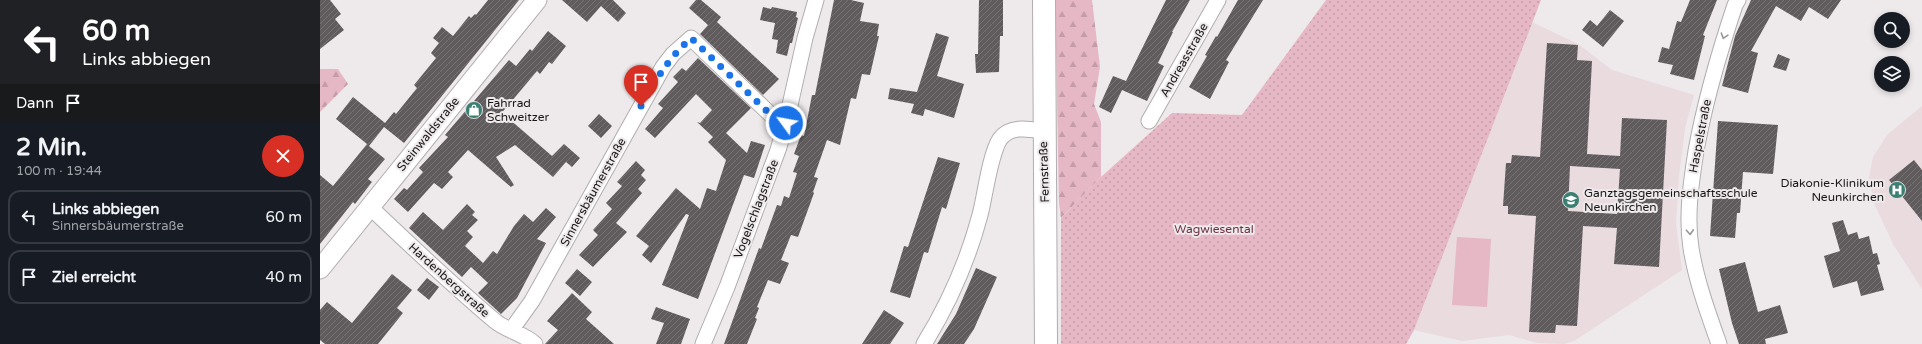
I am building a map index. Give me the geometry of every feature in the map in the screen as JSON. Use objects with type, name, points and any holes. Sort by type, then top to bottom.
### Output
[{"type":"main road","name":"Fernstraße","points":[[1044,0],[1043,131],[1046,234],[1046,344]]},
{"type":"street","name":"Steinwaldstraße","points":[[320,269],[537,0]]},
{"type":"street","name":"Vogelschlagstraße","points":[[703,344],[778,150],[786,123],[804,38],[816,0]]},
{"type":"street","name":"Andreasstraße","points":[[1149,121],[1218,0]]},
{"type":"street","name":"Haspelstraße","points":[[1719,344],[1695,268],[1691,247],[1689,217],[1690,189],[1707,94],[1717,59],[1738,0]]},
{"type":"street","name":"Sinnersbäumerstraße","points":[[512,329],[532,301],[663,67],[673,54],[691,38],[772,116],[786,123]]},
{"type":"street","points":[[924,344],[939,320],[969,252],[980,216],[991,163],[1001,138],[1012,130],[1028,128],[1043,131]]},
{"type":"street","name":"Hardenbergstraße","points":[[370,207],[457,289],[501,326],[512,329],[535,344]]},
{"type":"shaded area","name":"Ganztagsgemeinschaftsschule Neunkirchen","points":[[1532,22],[1578,44],[1612,70],[1694,95],[1685,128],[1679,176],[1676,224],[1682,270],[1574,341],[1564,344],[1537,343],[1509,335],[1462,341],[1414,330]]},
{"type":"shaded area","name":"Diakonie-Klinikum Neunkirchen","points":[[1922,106],[1922,289],[1893,244],[1874,203],[1869,178],[1873,157],[1887,135]]},
{"type":"green space","points":[[1055,0],[1092,0],[1100,67],[1094,104],[1101,122],[1101,177],[1061,218],[1059,203]]},
{"type":"green space","name":"Wagwiesental","points":[[1326,0],[1541,0],[1414,330],[1406,344],[1061,344],[1061,218],[1101,177],[1172,113],[1242,115]]},
{"type":"green space","points":[[320,69],[338,69],[348,84],[320,112]]},
{"type":"green space","points":[[1457,237],[1491,239],[1487,307],[1452,305]]},
{"type":"building","points":[[320,0],[330,0],[341,14],[335,19],[344,30],[320,49]]},
{"type":"building","points":[[488,0],[519,0],[404,143],[384,127],[369,146],[385,159],[368,179],[372,182],[355,204],[353,202],[320,244],[320,175],[333,186],[367,144],[336,119],[353,97],[385,123],[394,112],[396,114],[417,88],[414,85],[436,58],[431,53],[439,43],[433,38],[442,27],[453,36],[469,16],[471,18],[475,14],[476,15]]},
{"type":"building","points":[[562,0],[613,0],[626,13],[618,22],[601,6],[587,22]]},
{"type":"building","points":[[696,0],[701,0],[721,17],[717,22],[779,79],[763,95],[700,34],[708,25],[689,8]]},
{"type":"building","points":[[834,0],[851,0],[864,3],[860,21],[879,24],[877,36],[879,36],[870,75],[862,74],[856,99],[851,98],[840,145],[827,140],[814,177],[818,178],[813,192],[814,193],[798,237],[791,235],[781,260],[789,263],[780,284],[768,280],[757,307],[759,308],[755,318],[757,319],[747,344],[724,344],[759,248],[761,249],[777,205],[781,206],[784,196],[789,198],[797,173],[793,172],[799,156],[794,154],[801,135],[804,136],[812,95],[815,95]]},
{"type":"building","points":[[979,0],[1003,0],[1003,36],[1000,36],[999,72],[976,73],[975,54],[978,54]]},
{"type":"building","points":[[1166,0],[1190,0],[1172,32],[1158,63],[1164,66],[1147,101],[1122,90],[1111,113],[1099,107],[1113,76],[1126,81]]},
{"type":"building","points":[[1238,0],[1263,0],[1226,60],[1229,62],[1210,99],[1189,87],[1207,56],[1205,55]]},
{"type":"building","points":[[1690,0],[1717,0],[1703,35],[1705,36],[1694,80],[1670,74],[1673,65],[1658,62],[1662,47],[1669,49],[1677,21],[1681,22]]},
{"type":"building","points":[[1751,0],[1841,0],[1828,19],[1809,7],[1801,21],[1776,6],[1751,51],[1758,53],[1748,93],[1722,86],[1735,36]]},
{"type":"building","points":[[763,7],[771,9],[772,7],[797,12],[796,17],[798,18],[787,56],[776,53],[778,40],[772,39],[775,23],[760,20]]},
{"type":"building","points":[[1610,10],[1624,21],[1603,47],[1582,30],[1590,20],[1597,26]]},
{"type":"building","points":[[548,31],[566,46],[552,64],[549,62],[540,74],[537,71],[500,115],[515,124],[552,156],[564,144],[580,158],[572,167],[566,162],[553,177],[515,145],[496,157],[514,185],[511,187],[468,150],[448,172],[453,177],[442,189],[434,183],[408,212],[394,199],[404,188],[407,190],[423,172],[419,168],[448,137],[445,135],[509,60],[516,66],[530,49],[532,51]]},
{"type":"building","points":[[936,33],[949,37],[937,76],[964,84],[954,118],[925,109],[923,116],[911,113],[914,104],[888,99],[890,88],[917,92]]},
{"type":"building","points":[[1547,43],[1578,45],[1577,60],[1592,61],[1587,154],[1620,156],[1622,118],[1667,120],[1659,267],[1614,264],[1617,228],[1583,226],[1577,326],[1556,325],[1555,333],[1529,332],[1536,216],[1508,214],[1508,206],[1503,206],[1506,163],[1511,163],[1512,155],[1540,157]],"holes":[[[1570,166],[1620,169],[1617,214],[1568,211]]]},
{"type":"building","points":[[1778,54],[1790,59],[1786,71],[1773,67]]},
{"type":"building","points":[[698,58],[751,108],[726,133],[747,153],[751,141],[765,145],[754,178],[744,175],[698,299],[662,285],[689,215],[686,214],[651,263],[642,255],[649,246],[636,236],[676,188],[700,209],[707,188],[716,191],[726,160],[708,142],[713,137],[697,122],[700,123],[712,110],[696,94],[655,138],[645,129],[663,108],[658,104],[678,82],[673,77],[682,68],[686,71]]},
{"type":"building","points":[[599,114],[612,126],[601,138],[588,126]]},
{"type":"building","points":[[1718,121],[1778,125],[1773,174],[1743,172],[1740,213],[1737,213],[1735,238],[1710,236]]},
{"type":"building","points":[[938,157],[960,163],[946,209],[942,207],[928,253],[924,252],[910,298],[890,292],[904,246],[908,247]]},
{"type":"building","points":[[1914,160],[1922,170],[1922,221],[1889,180]]},
{"type":"building","points":[[636,161],[645,170],[641,175],[646,180],[638,189],[642,193],[616,223],[627,232],[593,267],[579,255],[598,235],[593,230],[612,209],[606,203],[622,186],[617,182]]},
{"type":"building","points":[[467,204],[475,212],[472,215],[478,220],[467,231],[473,237],[465,246],[483,263],[493,251],[497,254],[514,226],[524,214],[533,222],[546,208],[556,217],[537,239],[546,243],[517,298],[501,314],[478,293],[488,283],[471,267],[462,277],[409,228],[423,212],[443,230]]},
{"type":"building","points":[[1843,220],[1848,235],[1857,232],[1859,239],[1869,236],[1873,254],[1877,253],[1880,264],[1877,265],[1884,290],[1861,296],[1857,281],[1833,288],[1824,256],[1840,251],[1832,223]]},
{"type":"building","points":[[1745,262],[1758,312],[1780,305],[1788,333],[1765,339],[1766,344],[1739,344],[1732,323],[1719,269]]},
{"type":"building","points":[[976,268],[997,277],[974,329],[964,344],[937,344],[956,314]]},
{"type":"building","points":[[577,269],[592,282],[580,296],[565,283]]},
{"type":"building","points":[[392,274],[412,290],[397,308],[403,313],[378,344],[325,344],[320,340],[320,310],[327,302],[352,323]]},
{"type":"building","points":[[427,278],[439,287],[429,300],[417,290]]},
{"type":"building","points":[[572,293],[592,312],[586,319],[614,344],[545,344],[558,330],[547,321]]},
{"type":"building","points":[[656,307],[690,319],[681,344],[656,344],[664,323],[651,319]]},
{"type":"building","points":[[884,310],[904,323],[890,344],[862,344]]},
{"type":"place","name":"Fahrrad Schweitzer","points":[[474,110]]},
{"type":"place","name":"Diakonie-Klinikum Neunkirchen","points":[[1897,190]]},
{"type":"place","name":"Ganztagsgemeinschaftsschule Neunkirchen","points":[[1571,200]]},
{"type":"route","points":[[641,106],[663,67],[673,54],[691,38],[772,116],[786,123]]}]
